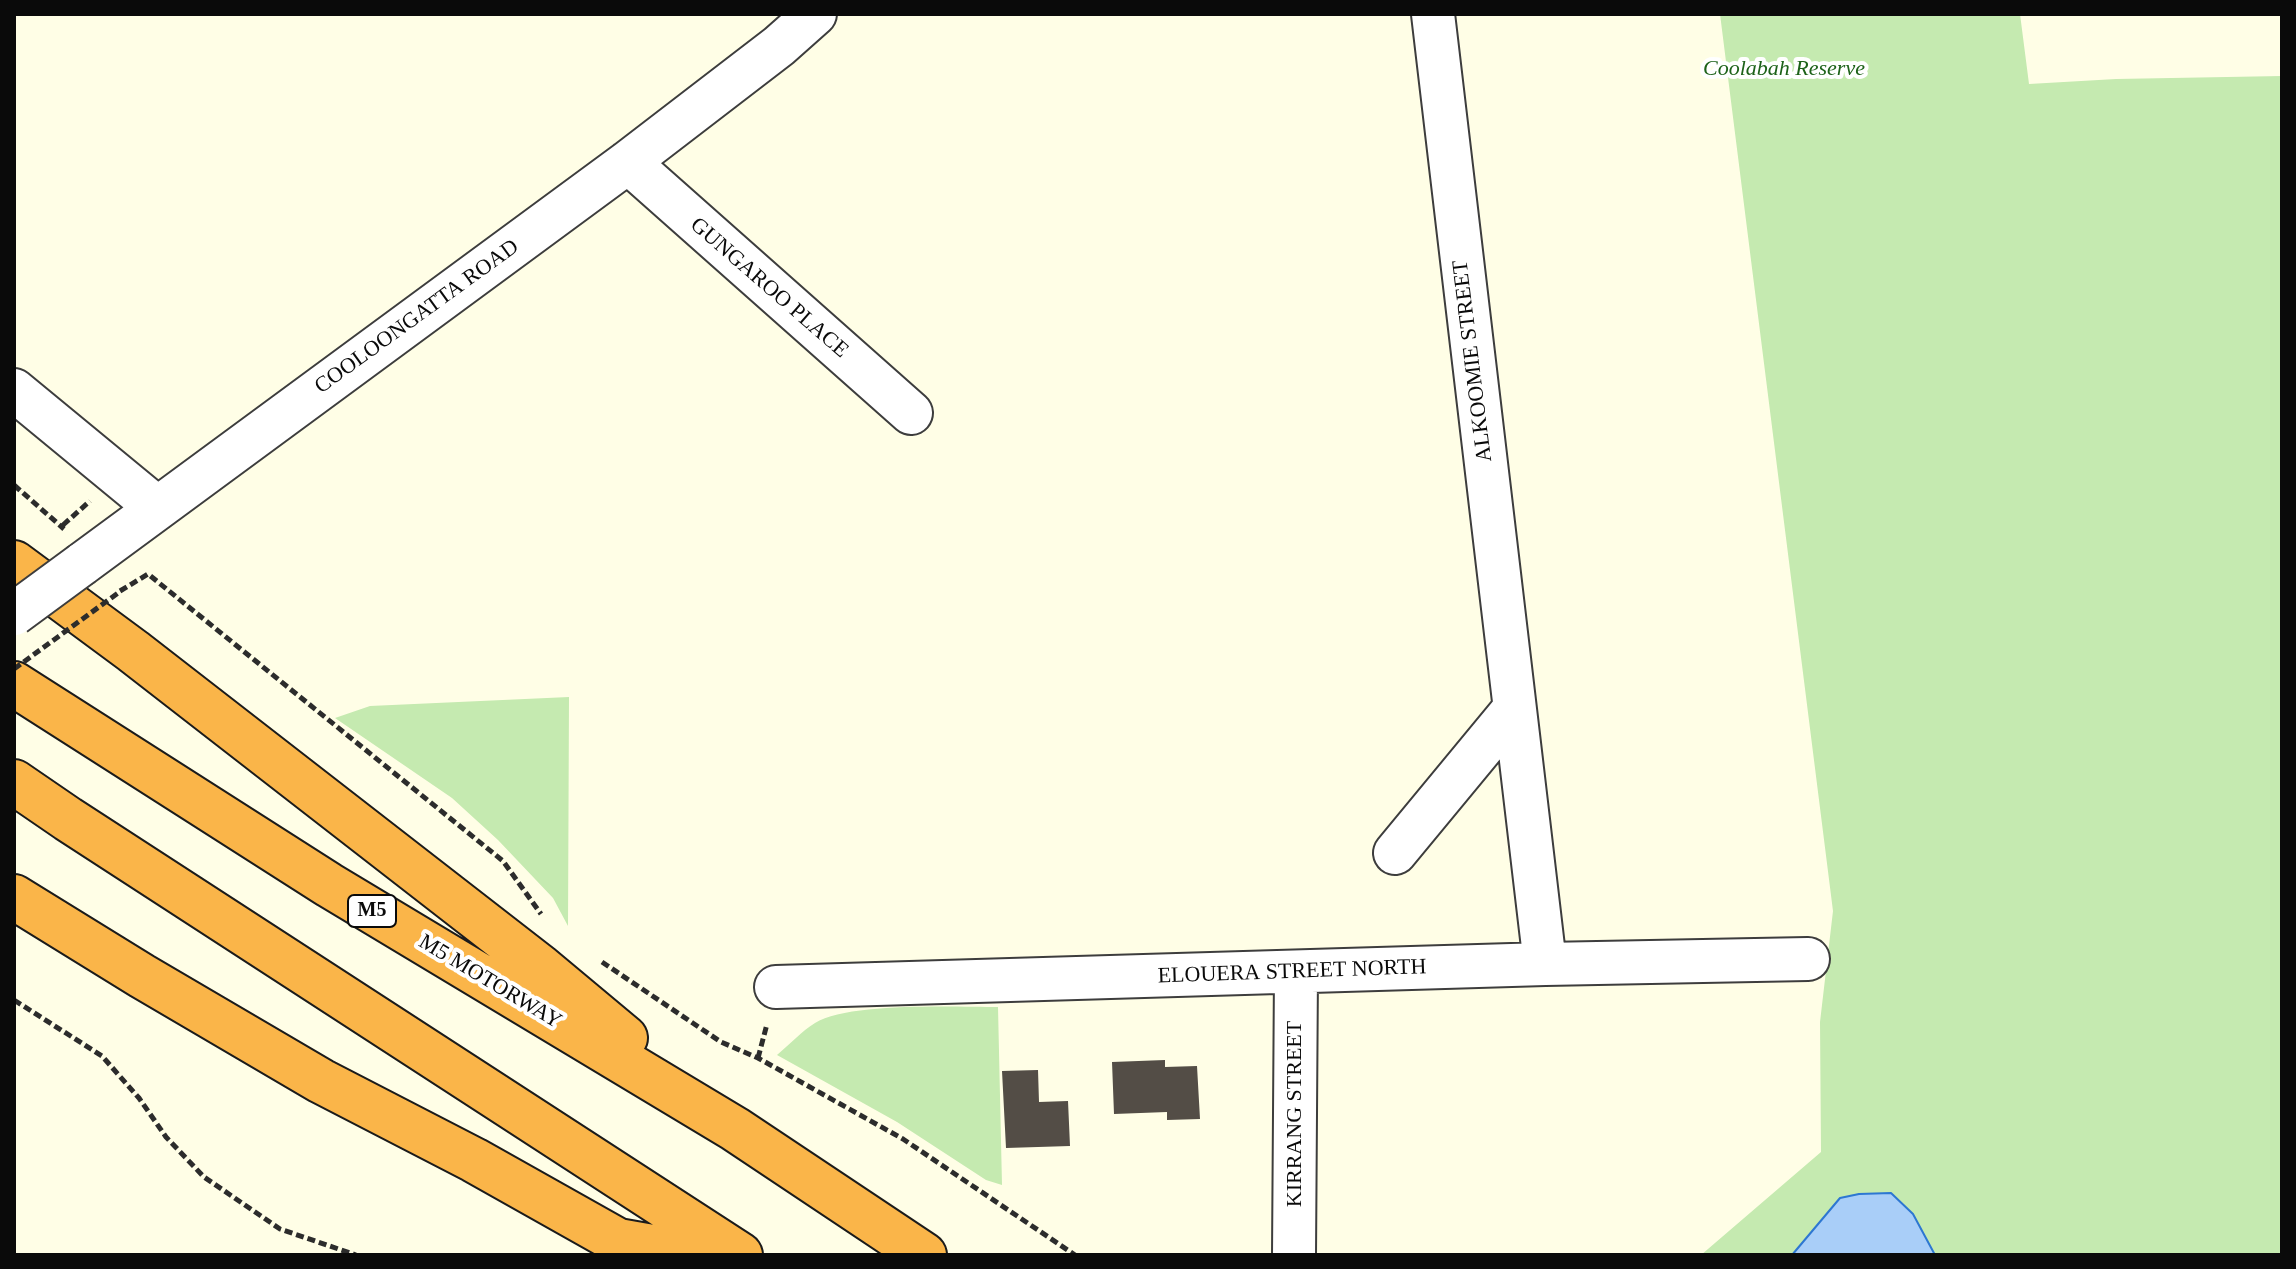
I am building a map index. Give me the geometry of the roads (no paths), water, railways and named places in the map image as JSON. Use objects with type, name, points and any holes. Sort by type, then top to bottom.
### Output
[{"type":"highway","points":[[14,563],[133,651],[540,967],[735,1129]]},
{"type":"highway","name":"M5 MOTORWAY","points":[[14,684],[329,885],[735,1129],[924,1255]]},
{"type":"highway","points":[[14,782],[740,1255]]},
{"type":"highway","points":[[14,897],[321,1081],[474,1160],[618,1241],[697,1255]]},
{"type":"street","name":"COOLOONGATTA ROAD","points":[[14,614],[628,162],[779,46],[815,14]]},
{"type":"street","name":"ALKOOMIE STREET","points":[[1433,14],[1545,964]]},
{"type":"street","name":"GUNGAROO PLACE","points":[[628,162],[911,413]]},
{"type":"street","points":[[14,390],[156,507]]},
{"type":"street","points":[[1395,853],[1514,709]]},
{"type":"street","name":"ELOUERA STREET NORTH","points":[[776,987],[1808,959]]},
{"type":"street","name":"KIRRANG STREET","points":[[1294,1255],[1296,972]]},
{"type":"water","points":[[1891,1193],[1913,1214],[1935,1255],[1792,1255],[1840,1198]]},
{"type":"park label","name":"Coolabah Reserve","points":[[1784,69]]}]
